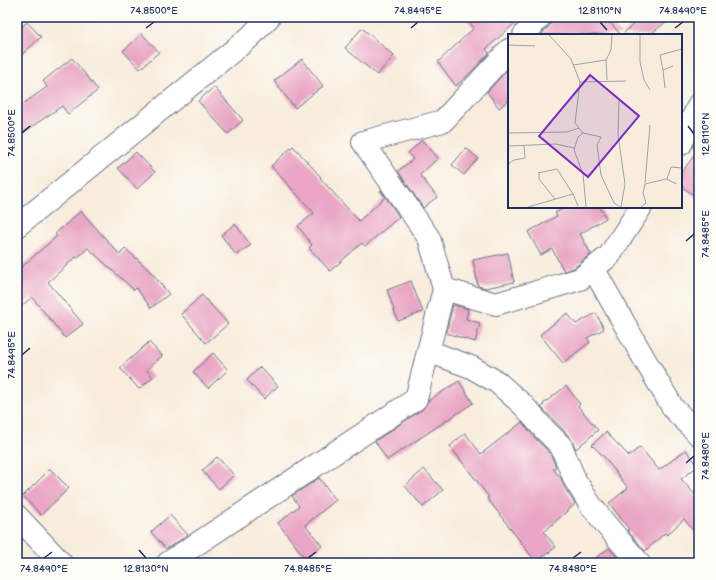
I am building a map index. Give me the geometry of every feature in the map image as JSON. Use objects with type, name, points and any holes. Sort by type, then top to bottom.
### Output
[{"type":"street","points":[[17,226],[250,37],[269,17]]},
{"type":"street","points":[[525,34],[540,17]]},
{"type":"street","points":[[168,563],[416,399],[444,289],[429,238],[363,142],[443,121],[508,51]]},
{"type":"street","points":[[682,142],[699,104]]},
{"type":"street","points":[[444,289],[496,304],[580,279],[609,256],[640,208]]},
{"type":"street","points":[[593,268],[673,408],[699,436]]},
{"type":"street","points":[[428,351],[471,367],[497,382],[523,405],[561,446],[575,480],[590,504],[639,563]]},
{"type":"street","points":[[17,516],[61,563]]},
{"type":"building","points":[[464,17],[522,17],[486,49],[489,53],[456,86],[438,62],[474,28]]},
{"type":"building","points":[[552,17],[605,17],[620,34],[542,34],[550,25]]},
{"type":"building","points":[[641,17],[673,17],[650,34],[623,34]]},
{"type":"building","points":[[27,22],[41,37],[17,59],[17,31]]},
{"type":"building","points":[[362,28],[394,56],[377,75],[345,48]]},
{"type":"building","points":[[142,34],[159,52],[140,69],[123,51]]},
{"type":"building","points":[[72,58],[98,90],[68,114],[62,106],[17,137],[17,108],[47,87],[43,81]]},
{"type":"building","points":[[302,59],[323,86],[295,108],[274,81]]},
{"type":"building","points":[[506,71],[508,73],[508,101],[499,108],[487,92]]},
{"type":"building","points":[[214,87],[243,120],[228,134],[198,101]]},
{"type":"building","points":[[422,140],[438,158],[420,175],[437,197],[423,208],[398,171],[413,159],[408,153]]},
{"type":"building","points":[[293,146],[359,221],[385,197],[380,191],[381,190],[399,217],[365,246],[362,243],[330,271],[309,248],[312,245],[298,226],[314,213],[271,166]]},
{"type":"building","points":[[466,148],[478,158],[464,175],[452,165]]},
{"type":"building","points":[[699,149],[699,199],[682,187],[682,172]]},
{"type":"building","points":[[136,152],[155,172],[137,189],[118,168]]},
{"type":"building","points":[[564,208],[601,208],[606,218],[580,234],[591,254],[574,268],[564,271],[552,249],[541,255],[528,232],[557,216],[555,213]]},
{"type":"building","points":[[81,211],[120,255],[125,248],[151,272],[169,294],[151,308],[136,288],[134,290],[88,248],[48,282],[83,324],[65,338],[32,297],[17,310],[17,271],[57,236],[55,234]]},
{"type":"building","points":[[235,224],[251,245],[236,255],[221,235]]},
{"type":"building","points":[[508,253],[514,282],[486,288],[478,286],[473,260]]},
{"type":"building","points":[[411,281],[423,312],[398,321],[387,290]]},
{"type":"building","points":[[202,295],[228,324],[206,343],[181,314]]},
{"type":"building","points":[[453,305],[468,309],[466,319],[480,323],[475,342],[446,333]]},
{"type":"building","points":[[567,313],[576,324],[596,313],[604,329],[587,338],[590,342],[563,363],[540,335]]},
{"type":"building","points":[[149,342],[162,356],[146,370],[153,377],[139,389],[120,368]]},
{"type":"building","points":[[213,353],[228,370],[208,388],[193,372]]},
{"type":"building","points":[[260,367],[278,386],[264,399],[247,380]]},
{"type":"building","points":[[459,381],[473,403],[387,460],[375,441],[423,409],[428,401]]},
{"type":"building","points":[[566,386],[580,404],[578,406],[598,430],[576,449],[570,437],[541,407]]},
{"type":"building","points":[[522,422],[550,453],[556,467],[553,469],[561,478],[564,487],[575,504],[544,532],[556,547],[536,562],[487,498],[489,497],[450,446],[465,433],[481,454]]},
{"type":"building","points":[[606,432],[629,456],[640,447],[659,470],[686,450],[698,466],[681,479],[699,499],[699,538],[684,519],[667,535],[665,533],[645,551],[627,530],[629,529],[609,503],[628,488],[605,458],[592,445]]},
{"type":"building","points":[[217,457],[234,475],[219,489],[202,471]]},
{"type":"building","points":[[50,469],[69,488],[41,515],[23,496]]},
{"type":"building","points":[[424,469],[443,490],[423,507],[405,486]]},
{"type":"building","points":[[319,478],[336,500],[305,525],[322,546],[305,558],[278,523],[299,506],[292,496]]},
{"type":"building","points":[[170,515],[188,535],[166,549],[151,532]]},
{"type":"building","points":[[609,548],[622,563],[589,563]]}]
